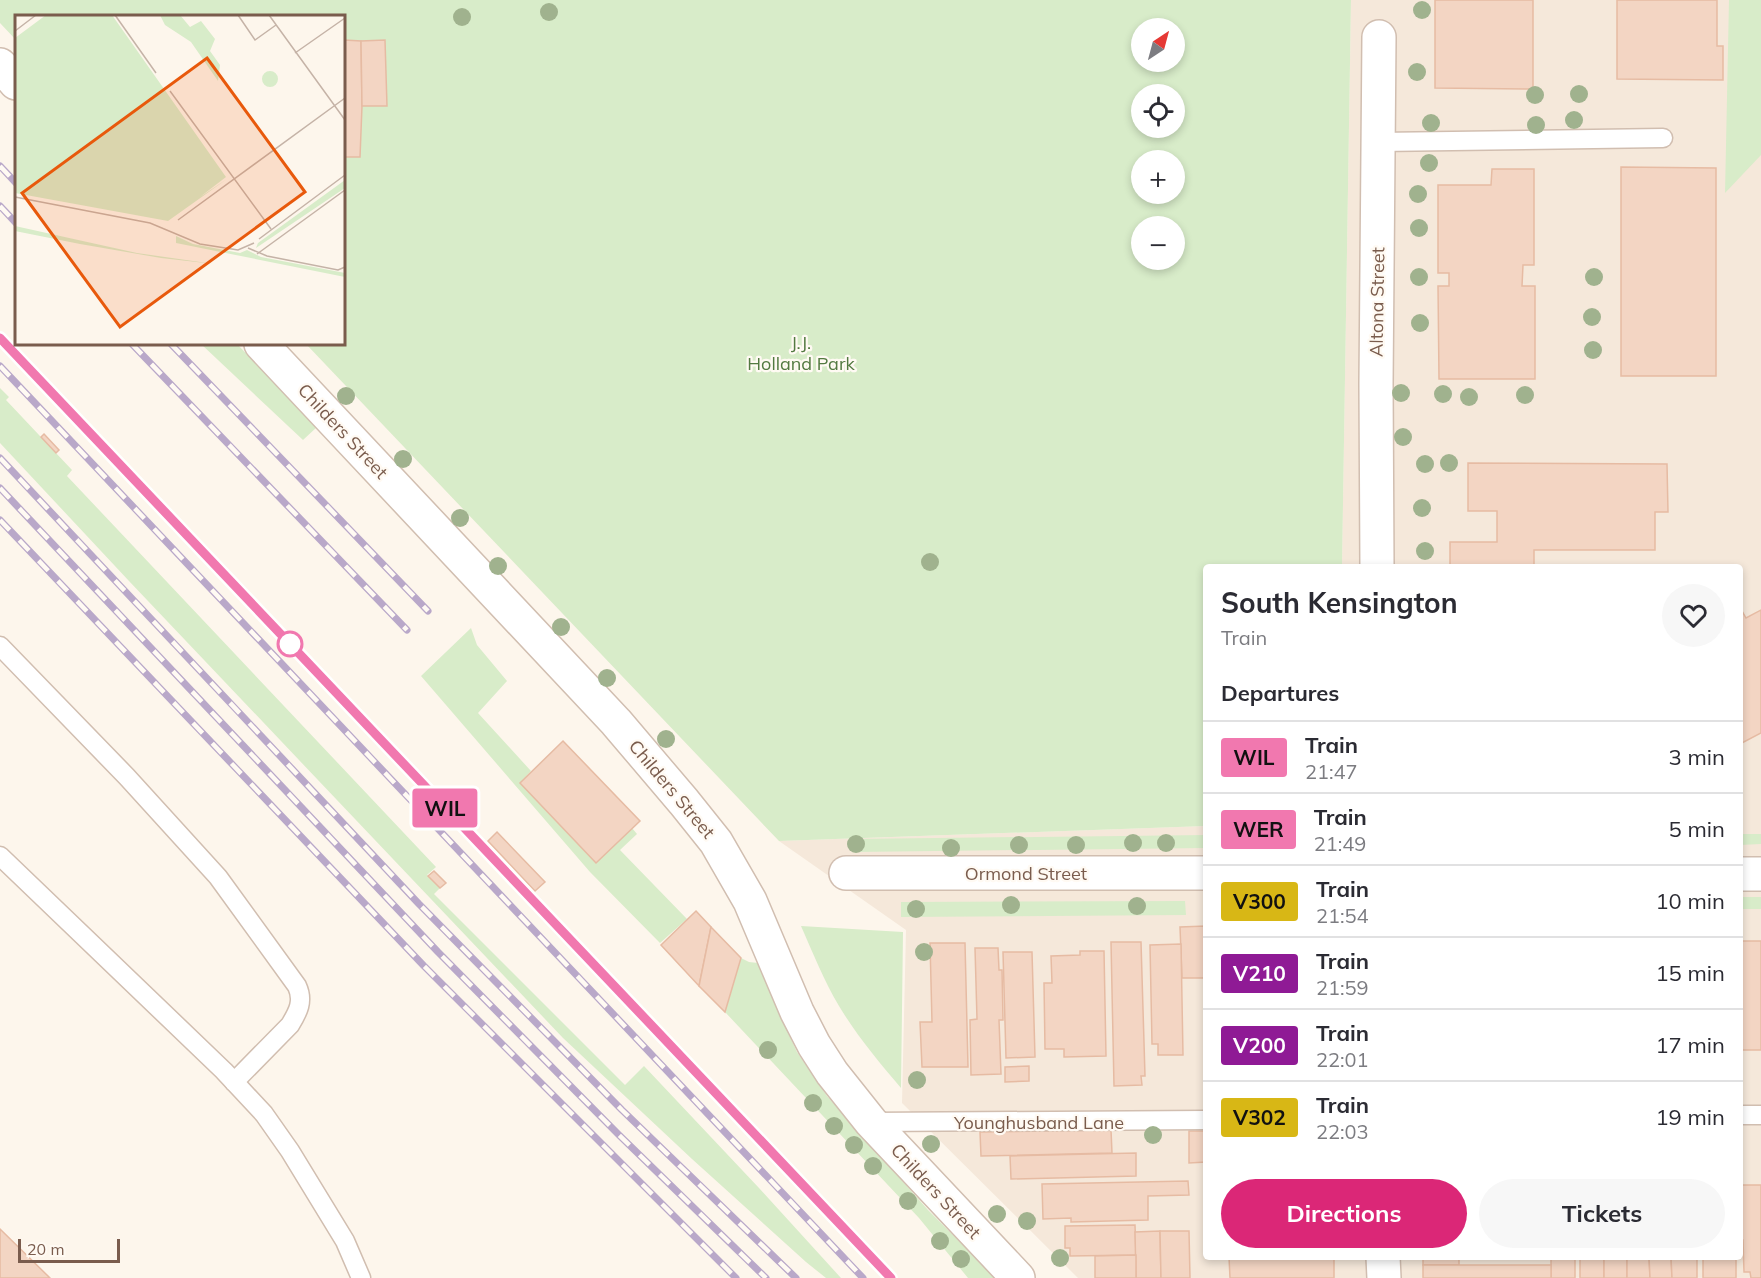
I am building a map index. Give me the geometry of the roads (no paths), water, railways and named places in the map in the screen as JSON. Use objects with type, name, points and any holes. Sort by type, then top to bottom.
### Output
[{"type":"street","name":"Altona Street","points":[[1377,564],[1379,37]]},
{"type":"street","points":[[0,65],[15,82]]},
{"type":"street","name":"Childers Street","points":[[262,345],[616,722],[716,842],[750,901],[783,984],[814,1045],[832,1073],[871,1122],[1018,1278]]},
{"type":"street","name":"Ormond Street","points":[[846,873],[1203,873]]},
{"type":"street","points":[[1743,874],[1761,873]]},
{"type":"street","points":[[1383,1260],[1384,1278]]},
{"type":"lane","points":[[1379,142],[1663,138]]},
{"type":"lane","points":[[0,645],[127,777],[218,877],[297,986],[301,1004],[290,1026],[234,1082]]},
{"type":"lane","points":[[0,856],[234,1082],[264,1114],[290,1151],[345,1240],[361,1278]]},
{"type":"lane","points":[[1743,1115],[1761,1115]]},
{"type":"lane","name":"Younghusband Lane","points":[[871,1122],[1203,1120]]},
{"type":"railway","points":[[0,166],[15,182]]},
{"type":"railway","points":[[0,206],[15,222]]},
{"type":"railway","points":[[0,338],[891,1278]]},
{"type":"railway","points":[[133,345],[407,630]]},
{"type":"railway","points":[[172,345],[428,611]]},
{"type":"railway","points":[[0,366],[863,1278]]},
{"type":"railway","points":[[0,458],[419,904],[622,1110],[796,1278]]},
{"type":"railway","points":[[0,488],[438,952],[619,1135],[766,1278]]},
{"type":"railway","points":[[0,520],[424,966],[736,1278]]},
{"type":"train","name":"WIL","points":[[0,338],[891,1278]]},
{"type":"park label","name":"J.J. Holland Park","points":[[801,352]]}]
